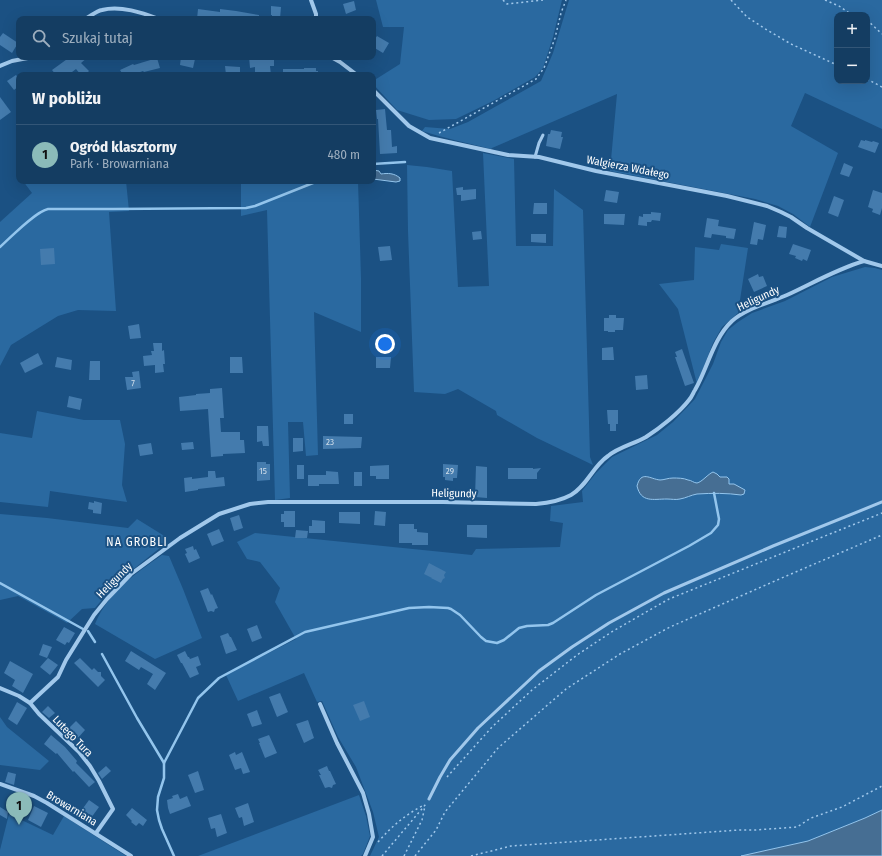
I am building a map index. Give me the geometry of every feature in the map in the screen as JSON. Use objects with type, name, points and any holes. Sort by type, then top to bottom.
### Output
[{"type":"street","points":[[311,0],[316,16]]},
{"type":"street","points":[[91,16],[103,10],[113,9],[126,10],[151,16]]},
{"type":"street","points":[[0,66],[17,60]]},
{"type":"street","points":[[336,60],[353,72]]},
{"type":"street","name":"Walgierza Wdałego","points":[[376,93],[409,126],[430,138],[508,155],[535,157],[596,171],[727,196],[767,206],[791,217],[864,261],[882,266]]},
{"type":"street","name":"Heligundy","points":[[30,703],[58,677],[66,660],[94,615],[106,599],[131,574],[180,538],[220,514],[250,504],[268,502],[443,502],[536,504],[547,503],[572,495],[581,487],[596,467],[608,455],[645,437],[670,420],[690,400],[717,342],[724,330],[733,321],[753,308],[787,295],[850,265],[864,261]]},
{"type":"street","name":"Lutego Tura","points":[[0,688],[19,696],[30,703],[39,714],[79,752],[90,766],[113,809],[96,833]]},
{"type":"street","points":[[320,704],[337,743],[363,793],[373,837],[365,856]]},
{"type":"street","name":"Browarniana","points":[[0,784],[34,796],[47,803],[131,856]]},
{"type":"lane","points":[[535,157],[543,135]]},
{"type":"lane","points":[[429,799],[450,760],[478,728],[539,671],[578,643],[609,623],[664,593],[773,546],[882,502]]},
{"type":"path","points":[[503,0],[507,4],[543,0]]},
{"type":"path","points":[[430,138],[536,79],[544,68],[555,38],[566,0]]},
{"type":"path","points":[[731,0],[747,17],[767,30],[790,44],[834,64]]},
{"type":"path","points":[[825,0],[839,6],[848,12]]},
{"type":"path","points":[[870,23],[882,34]]},
{"type":"path","points":[[870,81],[882,88]]},
{"type":"path","points":[[443,782],[492,727],[532,690],[577,655],[613,631],[669,599],[882,513]]},
{"type":"path","points":[[415,856],[436,830],[445,812],[498,748],[566,688],[620,654],[670,627],[784,576],[882,535]]},
{"type":"path","points":[[471,856],[511,846],[797,827],[811,818],[842,807],[882,786]]},
{"type":"path","points":[[375,845],[402,819],[426,804]]},
{"type":"path","points":[[382,856],[426,804]]},
{"type":"path","points":[[404,856],[422,820],[426,804]]},
{"type":"shaded area","points":[[376,0],[562,0],[553,37],[543,68],[535,77],[493,101],[456,119],[429,120],[397,110],[376,87],[376,79],[400,64],[404,27],[383,27]]},
{"type":"shaded area","points":[[569,0],[882,0],[882,129],[805,93],[791,126],[838,153],[810,227],[793,214],[778,206],[755,199],[610,171],[617,94],[491,149],[422,131],[425,127],[450,129],[468,122],[541,81],[553,53]]},
{"type":"shaded area","points":[[483,153],[514,159],[516,246],[553,246],[554,189],[583,210],[590,457],[593,465],[537,438],[497,415],[496,411],[458,389],[445,394],[414,392],[407,165],[452,171],[458,287],[489,286]]},
{"type":"shaded area","points":[[376,170],[379,171],[381,174],[393,174],[400,178],[400,181],[396,182],[376,179]]},
{"type":"shaded area","points":[[25,184],[126,184],[129,211],[109,212],[116,311],[78,310],[58,316],[11,345],[0,366],[0,222],[32,193]]},
{"type":"shaded area","points":[[241,184],[358,184],[361,332],[314,312],[318,455],[306,456],[303,422],[288,422],[290,498],[275,500],[267,210],[241,216]]},
{"type":"shaded area","points":[[721,244],[748,248],[738,313],[722,327],[713,343],[697,384],[678,309],[659,284],[694,280],[695,247],[719,250]]},
{"type":"shaded area","points":[[865,267],[882,270],[882,810],[808,841],[741,856],[370,856],[379,837],[373,812],[356,767],[338,737],[322,701],[317,702],[304,673],[238,701],[226,675],[296,639],[275,602],[280,588],[260,562],[247,559],[237,542],[255,533],[472,555],[476,549],[560,547],[563,523],[550,521],[551,506],[583,502],[582,491],[596,473],[612,457],[657,435],[673,422],[695,399],[728,330],[752,313],[785,301],[832,277]]},
{"type":"shaded area","points":[[37,411],[84,420],[120,420],[125,444],[122,485],[127,502],[50,491],[48,507],[0,502],[0,433],[32,438]]},
{"type":"shaded area","points":[[713,472],[720,477],[727,477],[729,479],[729,484],[734,484],[745,490],[744,494],[697,494],[678,499],[648,499],[641,495],[637,486],[643,477],[660,480],[683,478],[697,483]]},
{"type":"shaded area","points":[[0,514],[128,528],[137,519],[166,537],[166,543],[115,584],[95,608],[82,609],[67,623],[18,596],[0,600]]},
{"type":"shaded area","points":[[162,555],[169,556],[202,638],[155,659],[95,624],[107,602],[115,593],[132,577]]},
{"type":"shaded area","points":[[0,717],[7,727],[49,761],[40,770],[0,765]]},
{"type":"shaded area","points":[[359,795],[366,816],[370,836],[361,856],[198,856]]},
{"type":"shaded area","points":[[882,810],[882,856],[741,856],[808,841]]},
{"type":"shaded area","points":[[9,814],[53,835],[64,816],[126,856],[0,856],[0,850]]},
{"type":"building","points":[[354,1],[356,10],[346,14],[343,4]]},
{"type":"building","points":[[271,6],[281,7],[280,16],[271,15]]},
{"type":"building","points":[[198,9],[220,12],[220,9],[259,15],[259,16],[197,16]]},
{"type":"building","points":[[3,33],[16,42],[16,46],[12,53],[0,45],[0,37]]},
{"type":"building","points":[[377,36],[389,43],[383,53],[376,49]]},
{"type":"building","points":[[66,60],[84,60],[81,63],[89,71],[78,72],[76,69],[72,72],[54,72],[52,70]]},
{"type":"building","points":[[150,60],[158,60],[160,68],[144,72],[121,72],[120,70],[133,64]]},
{"type":"building","points":[[181,60],[195,60],[193,68],[180,65]]},
{"type":"building","points":[[249,60],[274,60],[274,66],[270,66],[271,72],[255,72],[255,67],[250,68]]},
{"type":"building","points":[[225,66],[240,67],[240,72],[226,72]]},
{"type":"building","points":[[316,68],[316,71],[318,72],[283,72],[283,69]]},
{"type":"building","points":[[16,75],[16,88],[14,90],[7,81]]},
{"type":"building","points":[[0,97],[11,112],[0,120]]},
{"type":"building","points":[[385,109],[387,130],[391,130],[392,147],[397,146],[397,153],[380,154],[376,110]]},
{"type":"building","points":[[551,130],[562,132],[561,137],[563,137],[560,149],[546,146],[548,134],[550,134]]},
{"type":"building","points":[[861,140],[879,143],[875,153],[858,147]]},
{"type":"building","points":[[844,163],[853,167],[849,177],[840,174]]},
{"type":"building","points":[[463,187],[463,190],[476,189],[476,199],[461,201],[461,195],[457,195],[456,188]]},
{"type":"building","points":[[606,190],[619,192],[617,203],[604,201]]},
{"type":"building","points":[[873,190],[882,193],[882,208],[880,215],[872,212],[873,209],[868,207]]},
{"type":"building","points":[[834,196],[844,200],[838,217],[828,213]]},
{"type":"building","points":[[534,203],[547,203],[547,214],[533,214]]},
{"type":"building","points":[[651,212],[661,213],[660,221],[652,220],[651,222],[647,222],[647,226],[638,225],[639,216],[643,217],[643,214],[651,214]]},
{"type":"building","points":[[604,214],[625,214],[624,225],[604,224]]},
{"type":"building","points":[[707,218],[719,220],[718,226],[736,229],[734,239],[712,234],[711,238],[704,237]]},
{"type":"building","points":[[754,222],[766,225],[763,240],[758,239],[757,245],[750,244]]},
{"type":"building","points":[[779,226],[787,227],[786,238],[777,237]]},
{"type":"building","points":[[481,231],[482,239],[473,240],[472,232]]},
{"type":"building","points":[[531,234],[546,234],[546,243],[531,242]]},
{"type":"building","points":[[793,244],[811,250],[807,261],[803,259],[802,261],[795,258],[796,256],[789,254]]},
{"type":"building","points":[[390,246],[392,260],[380,261],[378,247]]},
{"type":"building","points":[[54,248],[55,264],[41,265],[40,249]]},
{"type":"building","points":[[758,274],[759,277],[763,276],[767,286],[754,292],[748,279]]},
{"type":"building","points":[[609,315],[616,315],[616,318],[624,318],[623,330],[615,330],[615,332],[604,331],[604,318],[609,318]]},
{"type":"building","points":[[139,324],[141,338],[130,339],[128,326]]},
{"type":"building","points":[[153,343],[162,343],[165,364],[163,364],[164,372],[155,373],[155,365],[144,366],[143,356],[152,355],[151,351],[154,351]]},
{"type":"building","points":[[613,347],[614,360],[602,360],[602,348]]},
{"type":"building","points":[[682,349],[694,383],[685,386],[675,357],[677,357],[675,352]]},
{"type":"building","points":[[38,353],[43,364],[25,373],[20,363]]},
{"type":"building","points":[[57,357],[72,360],[71,370],[55,367]]},
{"type":"building","points":[[230,357],[242,357],[243,373],[230,373]]},
{"type":"building","points":[[376,357],[391,357],[390,368],[376,368]]},
{"type":"building","points":[[90,361],[100,361],[100,380],[89,380]]},
{"type":"building","points":[[139,371],[141,388],[127,390],[125,377],[133,377],[132,372]]},
{"type":"building","points":[[647,375],[648,389],[636,390],[635,376]]},
{"type":"building","points":[[222,388],[224,418],[220,418],[221,432],[240,432],[240,440],[244,440],[245,453],[223,454],[223,456],[211,457],[208,409],[180,411],[179,397],[210,393],[210,389]]},
{"type":"building","points":[[69,396],[82,399],[80,410],[67,407]]},
{"type":"building","points":[[607,410],[618,410],[618,424],[616,424],[616,431],[610,431]]},
{"type":"building","points":[[344,414],[353,414],[353,424],[344,424]]},
{"type":"building","points":[[257,426],[268,426],[269,446],[263,446],[262,441],[257,442]]},
{"type":"building","points":[[323,436],[362,437],[361,448],[323,449]]},
{"type":"building","points":[[293,438],[303,438],[303,451],[293,452]]},
{"type":"building","points":[[193,442],[194,449],[182,450],[181,443]]},
{"type":"building","points":[[151,443],[153,454],[140,456],[138,445]]},
{"type":"building","points":[[257,462],[266,462],[266,464],[270,464],[270,480],[257,481]]},
{"type":"building","points":[[443,464],[458,465],[457,478],[453,478],[453,481],[445,480],[445,477],[443,477]]},
{"type":"building","points":[[297,465],[304,465],[304,479],[297,479]]},
{"type":"building","points":[[389,465],[389,479],[376,479],[376,476],[370,476],[370,466]]},
{"type":"building","points":[[476,466],[487,467],[487,498],[475,497]]},
{"type":"building","points":[[508,468],[541,468],[537,473],[537,479],[508,479]]},
{"type":"building","points":[[208,471],[215,471],[216,478],[224,477],[225,486],[185,492],[184,478],[192,477],[192,479],[208,477]]},
{"type":"building","points":[[326,471],[338,472],[339,484],[319,484],[319,486],[308,486],[308,475],[326,475]]},
{"type":"building","points":[[354,472],[362,472],[362,486],[354,486]]},
{"type":"building","points":[[94,501],[102,503],[101,514],[93,513],[93,510],[88,509],[89,502],[94,503]]},
{"type":"building","points":[[284,511],[295,511],[295,527],[284,527],[284,522],[281,522],[281,514],[284,514]]},
{"type":"building","points":[[375,511],[386,512],[385,526],[374,525]]},
{"type":"building","points":[[339,512],[360,512],[360,524],[339,523]]},
{"type":"building","points":[[239,515],[243,528],[234,531],[230,518]]},
{"type":"building","points":[[312,520],[325,521],[325,533],[309,533],[309,526],[312,526]]},
{"type":"building","points":[[399,524],[414,524],[414,529],[417,529],[417,532],[428,533],[428,545],[399,543]]},
{"type":"building","points":[[467,525],[487,525],[487,538],[467,537]]},
{"type":"building","points":[[219,529],[224,541],[212,546],[207,534]]},
{"type":"building","points":[[296,530],[308,531],[307,538],[295,538]]},
{"type":"building","points":[[193,546],[200,558],[189,563],[185,554],[187,553],[185,549]]},
{"type":"building","points":[[429,563],[446,572],[444,575],[445,578],[441,583],[424,574]]},
{"type":"building","points":[[208,588],[218,608],[215,609],[214,612],[208,612],[200,591]]},
{"type":"building","points":[[257,625],[262,638],[252,642],[247,629]]},
{"type":"building","points":[[64,627],[75,633],[69,643],[67,642],[65,645],[56,640]]},
{"type":"building","points":[[228,633],[237,650],[226,654],[220,636]]},
{"type":"building","points":[[43,644],[52,647],[47,658],[39,655]]},
{"type":"building","points":[[131,651],[166,673],[155,690],[147,684],[153,674],[141,667],[139,670],[125,661]]},
{"type":"building","points":[[185,651],[190,659],[198,656],[201,665],[196,667],[199,674],[190,678],[177,655]]},
{"type":"building","points":[[48,658],[58,665],[50,675],[40,667]]},
{"type":"building","points":[[80,658],[92,670],[94,668],[98,672],[101,672],[101,676],[105,680],[98,687],[74,663]]},
{"type":"building","points":[[10,661],[33,674],[23,693],[12,686],[15,680],[4,673]]},
{"type":"building","points":[[280,693],[288,712],[277,717],[269,697]]},
{"type":"building","points":[[364,701],[370,717],[360,721],[353,705]]},
{"type":"building","points":[[17,702],[27,708],[17,725],[8,719]]},
{"type":"building","points":[[48,706],[55,713],[49,718],[42,712]]},
{"type":"building","points":[[257,710],[262,724],[252,727],[247,714]]},
{"type":"building","points":[[308,720],[314,738],[304,743],[296,724]]},
{"type":"building","points":[[76,721],[85,730],[77,739],[68,729]]},
{"type":"building","points":[[51,735],[65,747],[77,761],[76,763],[95,782],[89,787],[74,771],[73,772],[57,753],[56,754],[44,744]]},
{"type":"building","points":[[269,735],[277,753],[265,758],[258,739]]},
{"type":"building","points":[[235,752],[236,755],[242,752],[250,772],[243,774],[241,768],[235,770],[229,755]]},
{"type":"building","points":[[106,766],[111,771],[102,779],[98,773]]},
{"type":"building","points":[[327,766],[336,784],[333,785],[332,788],[325,788],[319,775],[321,775],[318,770]]},
{"type":"building","points":[[198,771],[204,790],[195,793],[188,775]]},
{"type":"building","points":[[8,772],[16,774],[14,785],[5,782]]},
{"type":"building","points":[[178,794],[180,799],[187,796],[191,806],[170,814],[167,800]]},
{"type":"building","points":[[89,800],[99,807],[91,818],[81,811]]},
{"type":"building","points":[[248,803],[254,822],[244,826],[242,817],[239,818],[235,808]]},
{"type":"building","points":[[34,806],[48,813],[41,827],[28,820]]},
{"type":"building","points":[[0,807],[8,812],[7,819],[0,815]]},
{"type":"building","points":[[132,808],[147,820],[143,826],[139,823],[136,826],[126,815]]},
{"type":"building","points":[[221,814],[227,833],[217,837],[215,828],[211,829],[208,818]]},
{"type":"waterway","points":[[376,164],[405,162]]},
{"type":"waterway","points":[[0,247],[30,220],[48,209],[246,208],[255,206],[310,184]]},
{"type":"waterway","points":[[174,856],[162,829],[157,810],[158,797],[164,778],[164,763],[198,698],[219,678],[305,632],[409,608],[429,607],[451,609],[460,615],[486,641],[497,643],[504,640],[519,628],[548,625],[596,595],[711,533],[718,525],[719,519],[714,493]]},
{"type":"waterway","points":[[0,583],[83,629]]},
{"type":"waterway","points":[[88,631],[95,642]]},
{"type":"waterway","points":[[102,654],[137,718],[164,763]]},
{"type":"place","name":"Ogród klasztorny","points":[[19,825]]},
{"type":"district","name":"NA GROBLI","points":[[137,542]]}]
